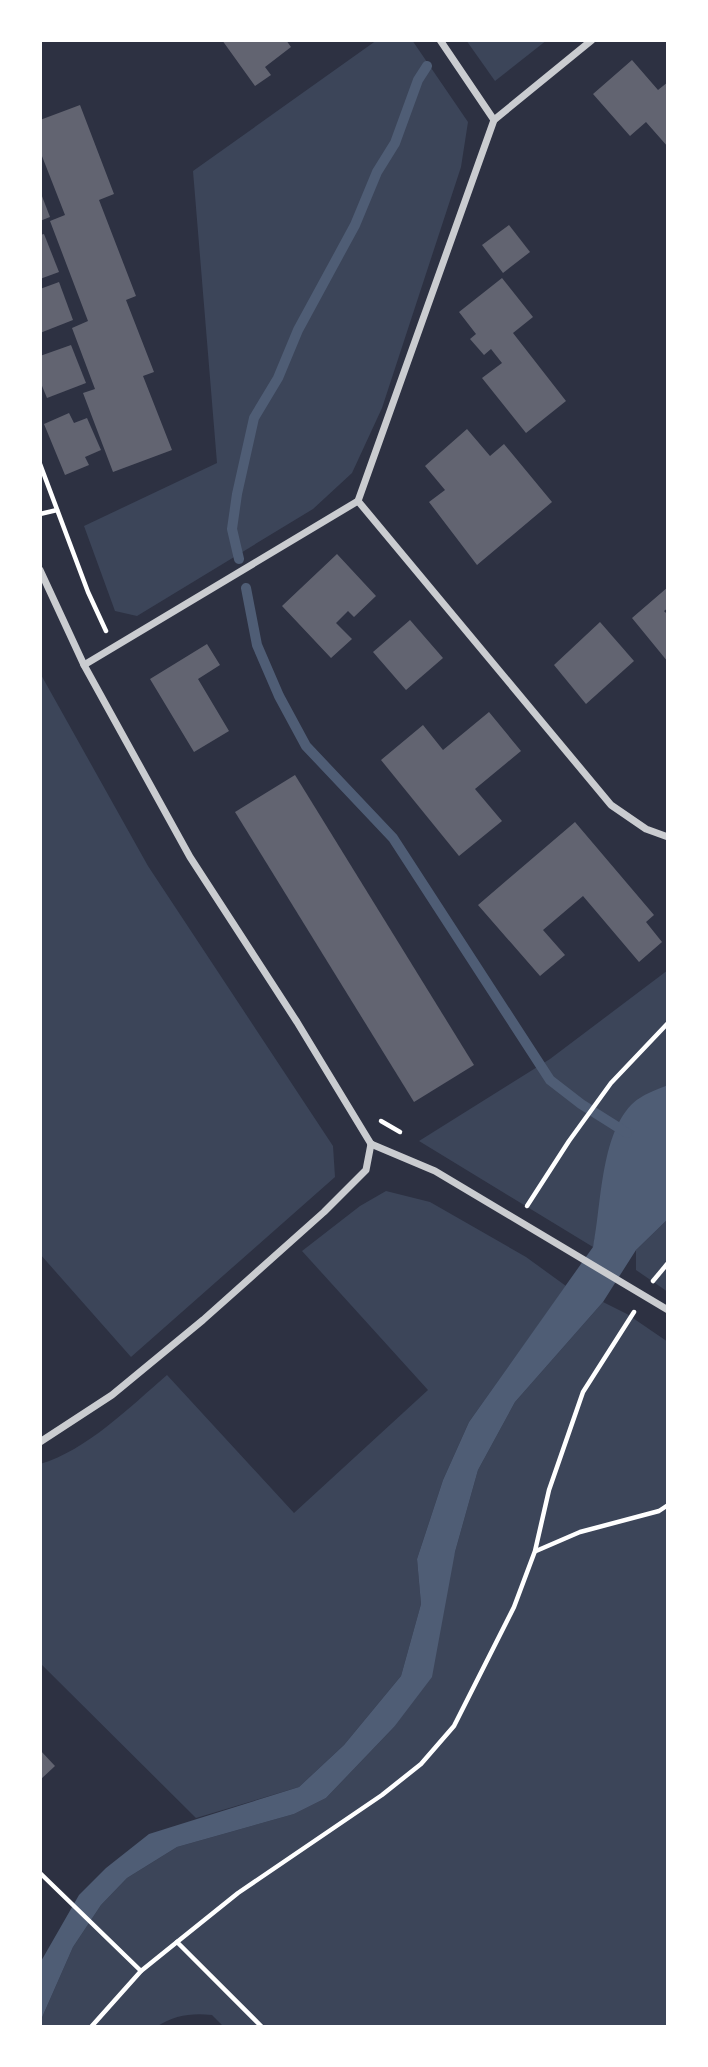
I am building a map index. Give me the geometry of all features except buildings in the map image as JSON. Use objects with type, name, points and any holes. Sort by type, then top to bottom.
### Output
[{"type":"street","points":[[440,40],[494,120]]},
{"type":"street","points":[[85,665],[358,501],[494,120],[592,40]]},
{"type":"street","points":[[358,501],[611,805],[646,829],[668,837]]},
{"type":"street","points":[[40,570],[85,665],[190,857],[297,1022],[371,1144],[436,1171],[668,1310]]},
{"type":"street","points":[[40,1442],[112,1395],[203,1320],[324,1212],[366,1170],[371,1144]]},
{"type":"path","points":[[40,464],[88,592],[114,647]]},
{"type":"path","points":[[40,514],[57,510]]},
{"type":"path","points":[[520,1219],[602,1096],[668,1023]]},
{"type":"path","points":[[92,2027],[141,1971],[177,1941],[238,1893],[382,1795],[421,1764],[454,1726],[514,1607],[535,1551],[549,1490],[583,1392],[654,1278],[668,1263]]},
{"type":"path","points":[[535,1551],[580,1532],[659,1511],[668,1505]]},
{"type":"path","points":[[40,1873],[141,1971]]},
{"type":"path","points":[[177,1941],[262,2027]]},
{"type":"shaded area","points":[[377,40],[412,40],[468,122],[461,167],[382,408],[352,473],[313,509],[137,616],[115,611],[84,526],[217,463],[193,171]]},
{"type":"shaded area","points":[[466,40],[547,40],[495,81]]},
{"type":"shaded area","points":[[40,673],[148,866],[333,1146],[335,1177],[131,1357],[40,1254]]},
{"type":"shaded area","points":[[668,970],[668,1085],[638,1099],[599,1218],[593,1247],[419,1141],[550,1059]]},
{"type":"shaded area","points":[[668,1085],[668,1219],[636,1250],[603,1302],[515,1402],[478,1470],[455,1552],[432,1677],[394,1727],[326,1798],[294,1814],[177,1847],[127,1878],[101,1905],[73,1947],[40,2022],[40,1963],[79,1895],[106,1868],[149,1834],[299,1787],[344,1745],[401,1676],[421,1604],[417,1559],[443,1480],[469,1422],[593,1247],[609,1147],[616,1128],[638,1099]]},
{"type":"shaded area","points":[[386,1191],[430,1202],[526,1257],[566,1286],[469,1422],[443,1480],[417,1559],[421,1604],[401,1676],[344,1745],[299,1787],[196,1818],[40,1663],[40,1464],[57,1458],[91,1438],[167,1375],[294,1513],[428,1390],[302,1251],[360,1206]]},
{"type":"shaded area","points":[[668,1219],[668,1292],[636,1270],[636,1250]]},
{"type":"shaded area","points":[[603,1302],[627,1314],[668,1342],[668,2027],[224,2027],[212,2015],[197,2014],[177,2017],[156,2027],[40,2027],[73,1947],[101,1905],[127,1878],[177,1847],[294,1814],[326,1798],[394,1727],[455,1552],[478,1470],[515,1402]]},
{"type":"waterway","points":[[239,559],[232,529],[254,418],[278,378],[298,330],[355,225],[377,172],[395,143],[418,80],[427,66]]},
{"type":"waterway","points":[[246,588],[257,645],[279,696],[306,746],[393,838],[550,1080],[581,1104],[627,1133]]}]
